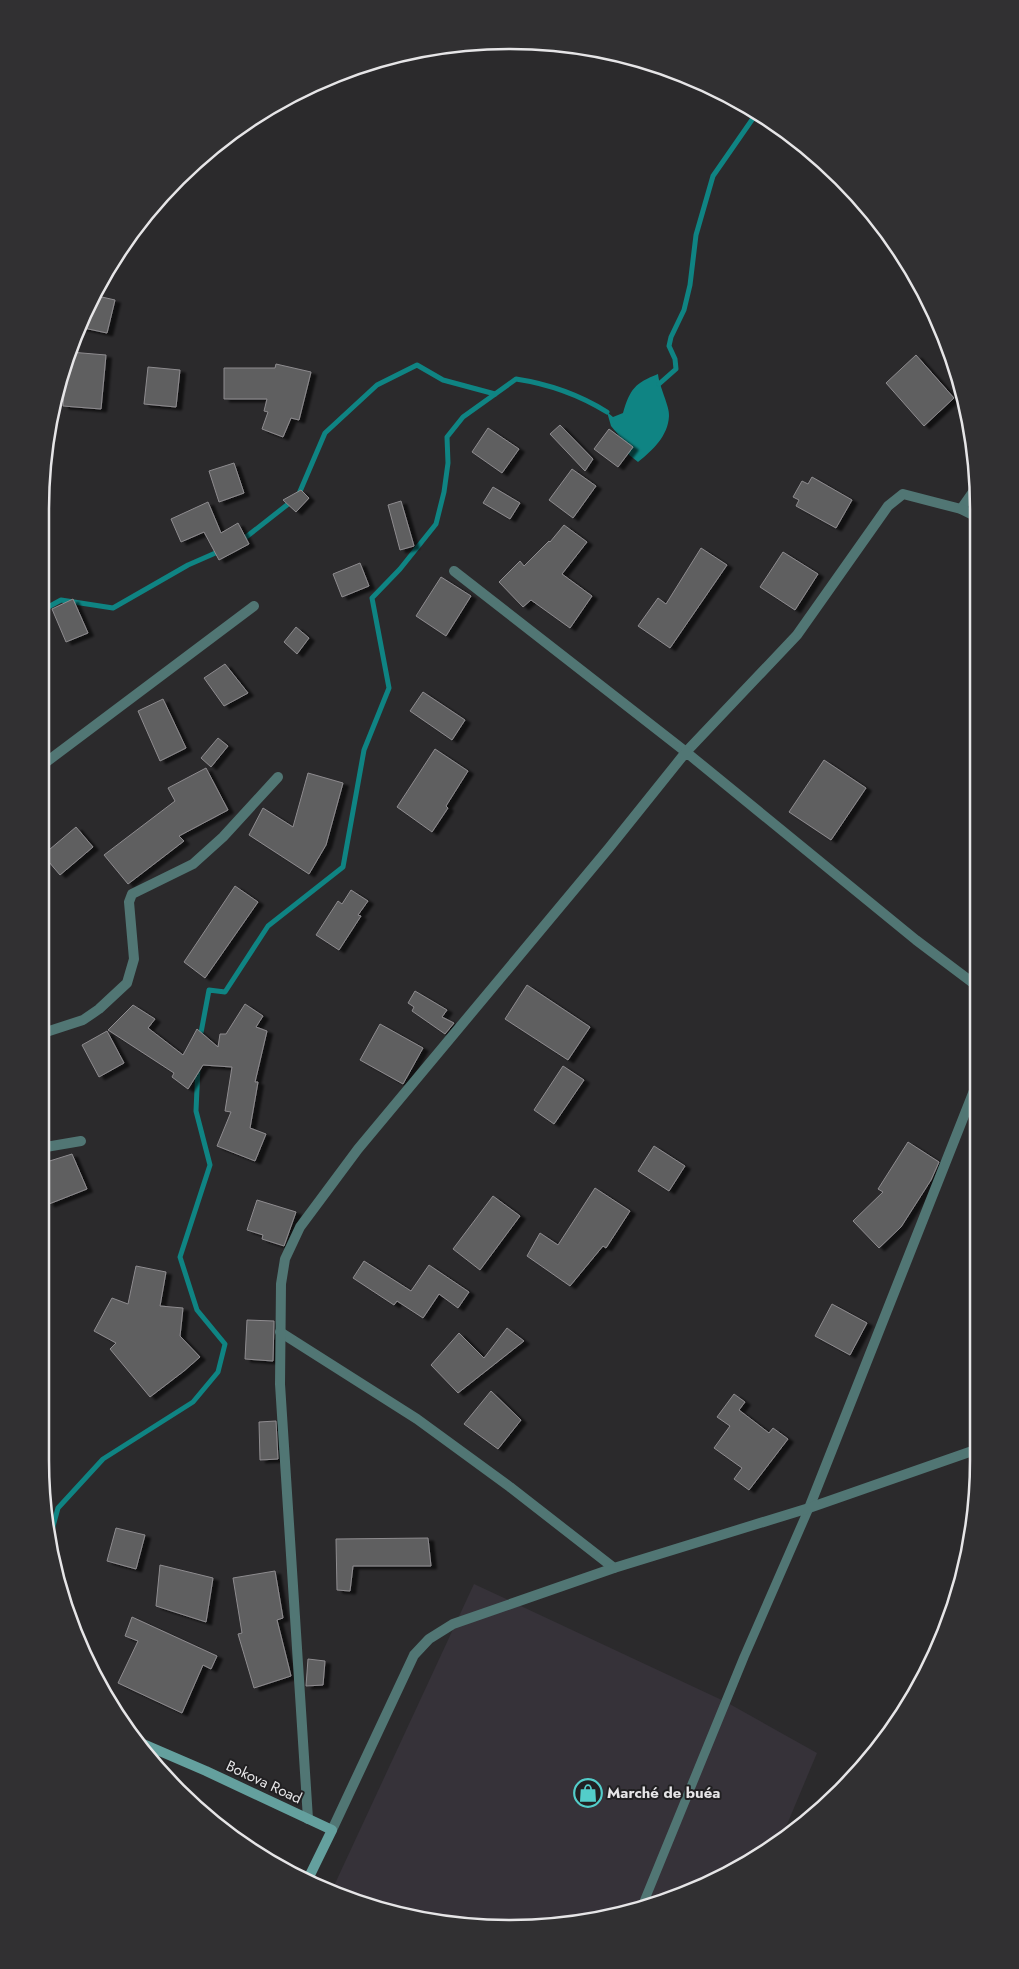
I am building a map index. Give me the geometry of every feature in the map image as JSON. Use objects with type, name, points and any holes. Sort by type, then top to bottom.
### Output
[{"type":"street","points":[[308,1819],[280,1384],[281,1284],[286,1259],[300,1228],[358,1149],[603,856],[686,752],[797,635],[888,506],[903,494],[970,514]]},
{"type":"street","points":[[961,510],[970,497]]},
{"type":"street","points":[[454,571],[686,752],[916,940],[970,981]]},
{"type":"street","points":[[49,760],[254,606]]},
{"type":"street","points":[[49,1031],[83,1020],[99,1009],[126,983],[134,959],[129,902],[132,894],[193,864],[223,836],[278,777]]},
{"type":"street","points":[[809,1508],[970,1101]]},
{"type":"street","points":[[49,1146],[81,1141]]},
{"type":"street","points":[[280,1332],[417,1419],[510,1487],[614,1568]]},
{"type":"street","points":[[310,1875],[414,1656],[429,1639],[453,1624],[614,1568],[809,1508],[970,1452]]},
{"type":"street","name":"Bokova Road","points":[[149,1746],[206,1770],[332,1830]]},
{"type":"lane","points":[[645,1900],[744,1658],[809,1508]]},
{"type":"shaded area","name":"Marché de buéa","points":[[474,1584],[726,1702],[817,1753],[785,1828],[740,1859],[713,1873],[658,1896],[629,1905],[570,1916],[540,1919],[479,1919],[449,1916],[390,1905],[334,1885]]},
{"type":"water","points":[[658,374],[669,412],[668,423],[659,442],[638,462],[628,454],[621,438],[611,426],[607,412],[613,417],[623,413],[634,388]]},
{"type":"building","points":[[101,297],[115,300],[107,333],[86,328]]},
{"type":"building","points":[[76,353],[106,355],[101,409],[63,406],[64,389]]},
{"type":"building","points":[[916,355],[954,398],[924,426],[886,383]]},
{"type":"building","points":[[276,364],[311,372],[299,420],[291,418],[283,437],[262,429],[268,412],[264,411],[267,399],[224,399],[224,368],[275,368]]},
{"type":"building","points":[[148,367],[180,370],[176,407],[144,404]]},
{"type":"building","points":[[560,425],[593,459],[585,471],[550,434]]},
{"type":"building","points":[[488,428],[519,449],[502,473],[472,452]]},
{"type":"building","points":[[609,429],[633,447],[618,467],[594,449]]},
{"type":"building","points":[[234,463],[244,493],[219,502],[209,471]]},
{"type":"building","points":[[572,469],[596,486],[573,518],[549,500]]},
{"type":"building","points":[[812,477],[852,500],[836,528],[796,506],[799,500],[793,497],[802,481],[808,484]]},
{"type":"building","points":[[493,487],[520,503],[510,519],[483,503]]},
{"type":"building","points":[[301,490],[309,498],[296,512],[283,500]]},
{"type":"building","points":[[401,501],[414,546],[400,550],[388,505]]},
{"type":"building","points":[[208,502],[221,533],[238,523],[249,544],[219,560],[204,532],[181,542],[171,519]]},
{"type":"building","points":[[564,525],[587,542],[562,574],[592,596],[570,628],[531,600],[523,607],[499,582],[520,561],[524,566],[550,542]]},
{"type":"building","points":[[701,548],[727,565],[670,648],[638,626],[658,598],[666,604]]},
{"type":"building","points":[[783,552],[818,574],[795,610],[760,587]]},
{"type":"building","points":[[360,563],[369,586],[342,597],[333,574]]},
{"type":"building","points":[[441,577],[471,596],[446,636],[416,616]]},
{"type":"building","points":[[73,599],[88,633],[66,642],[52,609]]},
{"type":"building","points":[[296,627],[309,638],[297,654],[284,642]]},
{"type":"building","points":[[225,664],[248,693],[224,706],[204,678]]},
{"type":"building","points":[[423,692],[465,720],[452,740],[410,711]]},
{"type":"building","points":[[163,699],[186,748],[160,761],[138,711]]},
{"type":"building","points":[[218,738],[228,746],[211,767],[201,758]]},
{"type":"building","points":[[435,749],[468,771],[446,806],[448,808],[432,832],[397,807]]},
{"type":"building","points":[[824,760],[866,788],[831,840],[789,812]]},
{"type":"building","points":[[206,768],[228,810],[179,836],[184,841],[128,884],[104,855],[175,801],[168,788]]},
{"type":"building","points":[[308,773],[343,783],[326,845],[309,874],[249,835],[263,808],[293,827]]},
{"type":"building","points":[[76,827],[93,847],[60,875],[49,862],[49,850]]},
{"type":"building","points":[[235,886],[258,902],[205,978],[184,962]]},
{"type":"building","points":[[351,890],[368,901],[358,915],[361,916],[339,950],[316,935],[338,901],[342,904]]},
{"type":"building","points":[[527,985],[590,1027],[568,1060],[505,1019]]},
{"type":"building","points":[[415,991],[447,1010],[442,1017],[454,1023],[445,1034],[412,1011],[414,1007],[408,1003]]},
{"type":"building","points":[[245,1004],[263,1016],[256,1027],[267,1031],[255,1082],[258,1082],[250,1128],[266,1134],[255,1161],[217,1146],[231,1112],[225,1111],[232,1067],[203,1065],[188,1089],[172,1077],[174,1073],[108,1030],[133,1005],[155,1019],[148,1028],[183,1055],[197,1029],[218,1047],[220,1034],[226,1034]]},
{"type":"building","points":[[380,1024],[423,1048],[403,1084],[360,1060]]},
{"type":"building","points":[[107,1031],[124,1063],[99,1077],[82,1045]]},
{"type":"building","points":[[563,1066],[584,1080],[554,1124],[534,1110]]},
{"type":"building","points":[[908,1142],[939,1162],[931,1180],[901,1227],[879,1248],[853,1221],[883,1192],[878,1189]]},
{"type":"building","points":[[654,1146],[685,1166],[669,1191],[638,1171]]},
{"type":"building","points":[[72,1154],[87,1189],[49,1204],[49,1161]]},
{"type":"building","points":[[595,1188],[630,1211],[606,1248],[603,1246],[570,1286],[527,1256],[540,1233],[558,1245]]},
{"type":"building","points":[[493,1196],[520,1216],[480,1270],[453,1249]]},
{"type":"building","points":[[257,1200],[296,1212],[284,1246],[262,1239],[263,1235],[247,1230]]},
{"type":"building","points":[[364,1261],[411,1291],[429,1265],[469,1292],[458,1308],[439,1294],[423,1318],[397,1301],[394,1305],[353,1278]]},
{"type":"building","points":[[136,1266],[166,1272],[160,1306],[183,1308],[180,1336],[200,1357],[150,1397],[110,1349],[116,1343],[94,1331],[112,1298],[128,1304]]},
{"type":"building","points":[[832,1304],[867,1323],[850,1355],[815,1336]]},
{"type":"building","points":[[247,1320],[274,1321],[273,1361],[245,1359]]},
{"type":"building","points":[[507,1328],[524,1341],[458,1393],[431,1365],[459,1333],[484,1358]]},
{"type":"building","points":[[491,1391],[521,1420],[498,1449],[464,1424]]},
{"type":"building","points":[[734,1394],[745,1402],[739,1410],[769,1433],[773,1428],[788,1439],[749,1490],[734,1479],[742,1468],[714,1448],[730,1426],[717,1417]]},
{"type":"building","points":[[276,1421],[278,1459],[260,1460],[259,1422]]},
{"type":"building","points":[[116,1528],[145,1535],[136,1569],[107,1561]]},
{"type":"building","points":[[428,1538],[431,1566],[353,1566],[350,1591],[337,1590],[336,1539]]},
{"type":"building","points":[[160,1565],[213,1578],[206,1622],[156,1606]]},
{"type":"building","points":[[275,1571],[283,1618],[277,1620],[291,1676],[254,1688],[238,1634],[242,1633],[233,1578]]},
{"type":"building","points":[[132,1617],[217,1656],[211,1669],[203,1665],[182,1713],[118,1683],[138,1641],[125,1636]]},
{"type":"building","points":[[308,1659],[325,1661],[323,1685],[306,1686]]},
{"type":"waterway","points":[[659,384],[676,369],[675,359],[669,346],[671,337],[684,310],[690,285],[696,235],[713,176],[753,118]]},
{"type":"waterway","points":[[298,496],[325,433],[377,385],[417,365],[443,380],[495,394]]},
{"type":"waterway","points":[[200,1038],[209,990],[225,992],[268,926],[343,867],[364,750],[389,688],[372,598],[400,569],[436,524],[444,492],[448,463],[447,437],[463,417],[516,379],[563,391],[607,412]]},
{"type":"waterway","points":[[241,541],[292,501]]},
{"type":"waterway","points":[[49,607],[61,600],[113,608],[188,565],[220,551]]},
{"type":"waterway","points":[[54,1524],[58,1508],[103,1459],[193,1402],[218,1372],[225,1344],[197,1310],[180,1257],[210,1165],[196,1111],[198,1066]]},
{"type":"place","name":"Marché de buéa","points":[[588,1793]]}]
